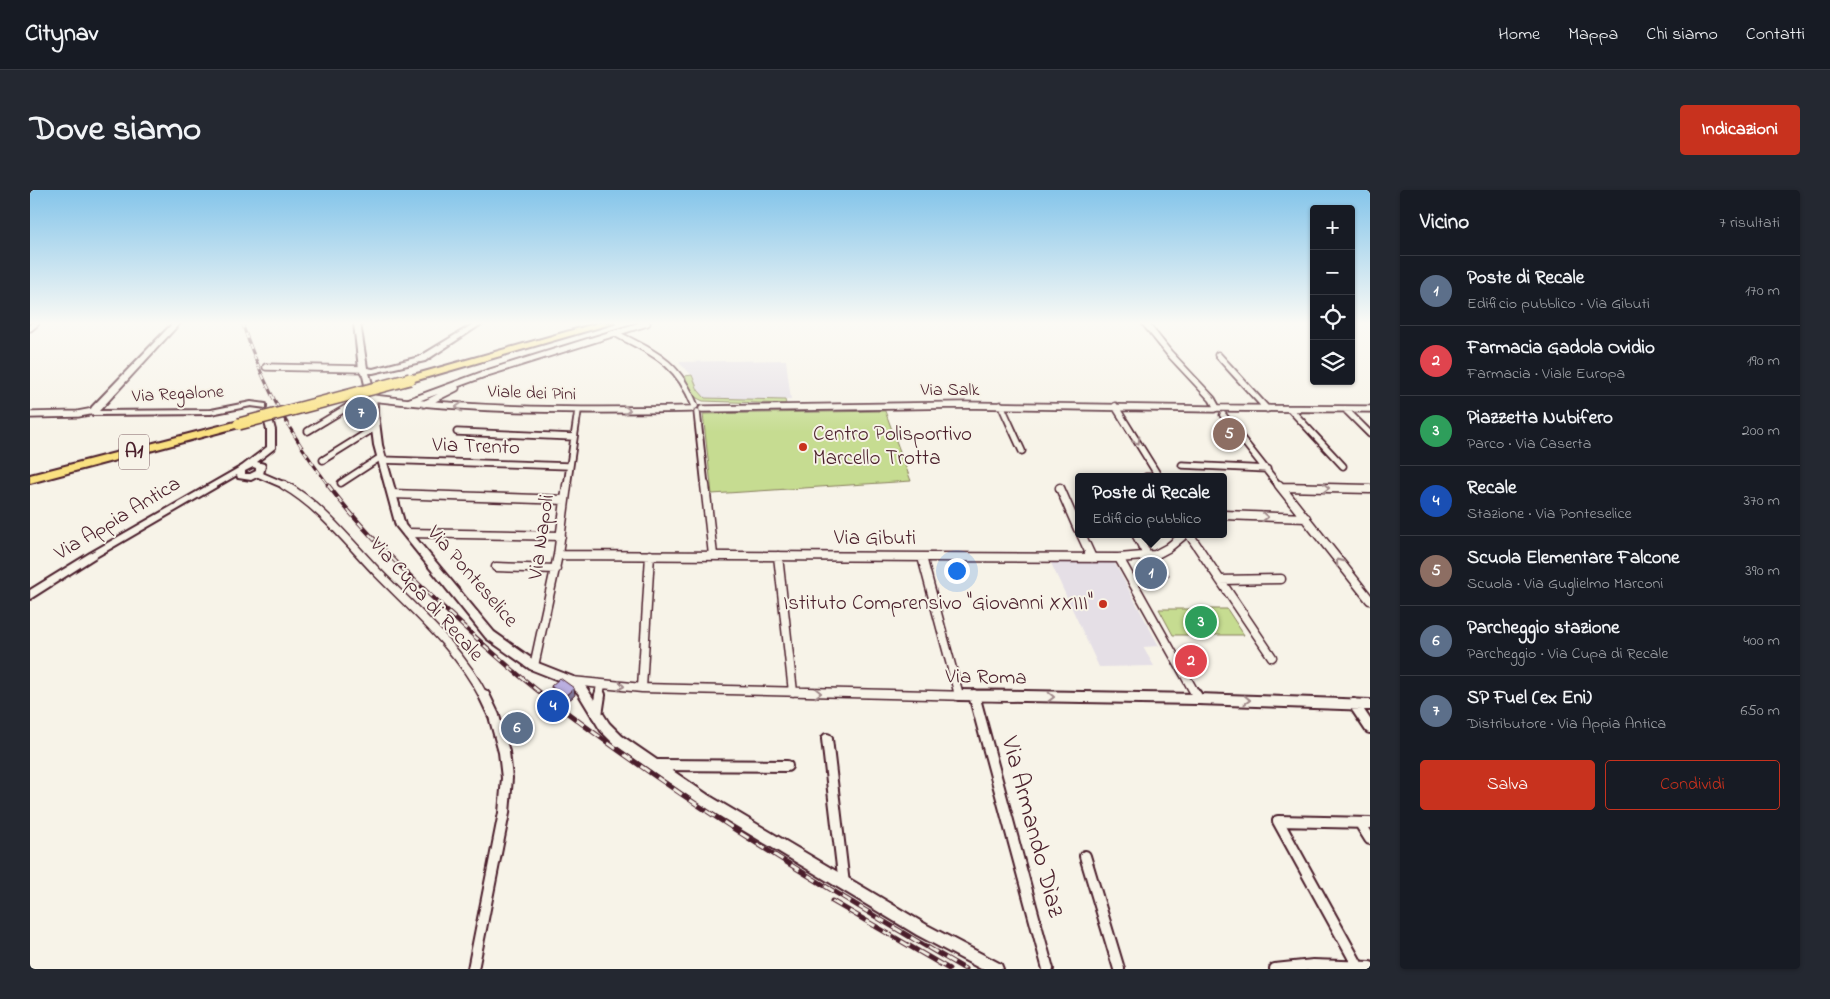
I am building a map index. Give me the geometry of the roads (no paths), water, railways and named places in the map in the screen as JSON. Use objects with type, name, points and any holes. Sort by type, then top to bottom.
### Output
[{"type":"highway","name":"A1","points":[[409,376],[464,359]]},
{"type":"highway","name":"A1","points":[[30,471],[238,420],[472,359]]},
{"type":"highway","name":"A1","points":[[30,480],[238,420]]},
{"type":"street","name":"Via Regalone","points":[[30,415],[78,414],[94,411],[143,359]]},
{"type":"street","name":"Via Ponteselice","points":[[363,359],[382,459],[401,526],[490,635],[534,666],[572,681],[582,690],[597,716],[618,740],[702,799],[922,930],[996,969]]},
{"type":"street","points":[[266,367],[365,370],[394,366],[421,359]]},
{"type":"street","points":[[408,402],[487,372],[529,359]]},
{"type":"street","points":[[662,359],[671,366],[683,380],[696,409],[713,555]]},
{"type":"street","points":[[1175,359],[1212,399],[1219,411],[1282,487],[1370,599]]},
{"type":"street","points":[[1221,359],[1266,409]]},
{"type":"street","points":[[365,370],[377,367]]},
{"type":"street","points":[[424,404],[487,372]]},
{"type":"street","points":[[308,430],[371,395]]},
{"type":"street","name":"Viale dei Pini","points":[[371,395],[424,404],[578,411],[696,409]]},
{"type":"street","name":"Via Regalone","points":[[94,411],[99,414],[211,412],[251,404],[262,406]]},
{"type":"street","points":[[1001,405],[1022,451]]},
{"type":"street","name":"Via Salk","points":[[696,409],[1001,405],[1115,406],[1219,411]]},
{"type":"street","points":[[1115,406],[1157,473]]},
{"type":"street","points":[[1219,411],[1236,409],[1370,409]]},
{"type":"street","points":[[1290,409],[1343,466]]},
{"type":"street","points":[[1345,409],[1370,434]]},
{"type":"street","name":"Via Napoli","points":[[534,666],[556,569],[578,411]]},
{"type":"street","points":[[244,470],[272,445],[268,420]]},
{"type":"street","points":[[323,460],[376,427]]},
{"type":"street","points":[[457,432],[574,437]]},
{"type":"street","points":[[260,470],[259,460],[262,455]]},
{"type":"street","points":[[341,483],[382,459]]},
{"type":"street","name":"Via Trento","points":[[382,459],[569,466]]},
{"type":"street","name":"Via Appia Antica","points":[[30,595],[93,555],[227,478],[255,464],[260,470]]},
{"type":"street","points":[[1182,465],[1267,469]]},
{"type":"street","name":"Via Cupa di Recale","points":[[260,470],[282,483],[322,514],[454,652],[479,686],[491,708],[504,752],[507,778],[504,813],[473,969]]},
{"type":"street","points":[[1282,487],[1370,489]]},
{"type":"street","points":[[1060,488],[1075,512]]},
{"type":"street","points":[[392,494],[565,500]]},
{"type":"street","points":[[1227,515],[1306,518]]},
{"type":"street","points":[[406,532],[561,536]]},
{"type":"street","points":[[1083,538],[1092,558]]},
{"type":"street","points":[[1138,538],[1148,556]]},
{"type":"street","name":"Via Gibuti","points":[[558,555],[1119,558],[1155,555],[1180,538]]},
{"type":"street","points":[[1192,538],[1272,657]]},
{"type":"street","points":[[642,688],[650,555]]},
{"type":"street","points":[[778,556],[793,692]]},
{"type":"street","points":[[922,557],[959,695]]},
{"type":"street","points":[[1119,558],[1198,698]]},
{"type":"street","points":[[496,567],[556,569]]},
{"type":"street","points":[[1220,580],[1281,580]]},
{"type":"street","name":"Via Roma","points":[[572,681],[642,688],[1198,698],[1370,705]]},
{"type":"street","points":[[597,716],[601,684]]},
{"type":"street","name":"Via Armando Dìaz","points":[[974,695],[1048,969]]},
{"type":"street","points":[[1354,704],[1370,728]]},
{"type":"street","points":[[826,739],[844,884]]},
{"type":"street","points":[[654,765],[787,766]]},
{"type":"street","points":[[1358,966],[1278,821],[1365,823],[1370,839]]},
{"type":"street","points":[[1085,856],[1119,969]]},
{"type":"street","points":[[1275,969],[1313,965],[1370,967]]},
{"type":"railway","points":[[256,359],[268,388],[290,428],[329,486]]},
{"type":"railway","points":[[328,485],[364,529],[417,583],[487,648],[546,697]]},
{"type":"railway","points":[[544,695],[594,733],[697,805],[803,873],[965,969]]},
{"type":"railway","points":[[832,901],[949,969]]},
{"type":"place","name":"SP Fuel (ex Eni)","points":[[361,413]]},
{"type":"place","name":"Scuola Elementare Falcone","points":[[1229,434]]},
{"type":"place","name":"Centro Polisportivo Marcello Trotta","points":[[803,447]]},
{"type":"place","name":"Poste di Recale","points":[[1151,573]]},
{"type":"place","name":"Istituto Comprensivo \"Giovanni XXIII\"","points":[[1103,604]]},
{"type":"place","name":"Piazzetta Nubifero","points":[[1201,622]]},
{"type":"place","name":"Farmacia Gadola Ovidio","points":[[1191,661]]},
{"type":"place","name":"Recale","points":[[553,706]]},
{"type":"place","name":"Parcheggio stazione","points":[[517,728]]}]
